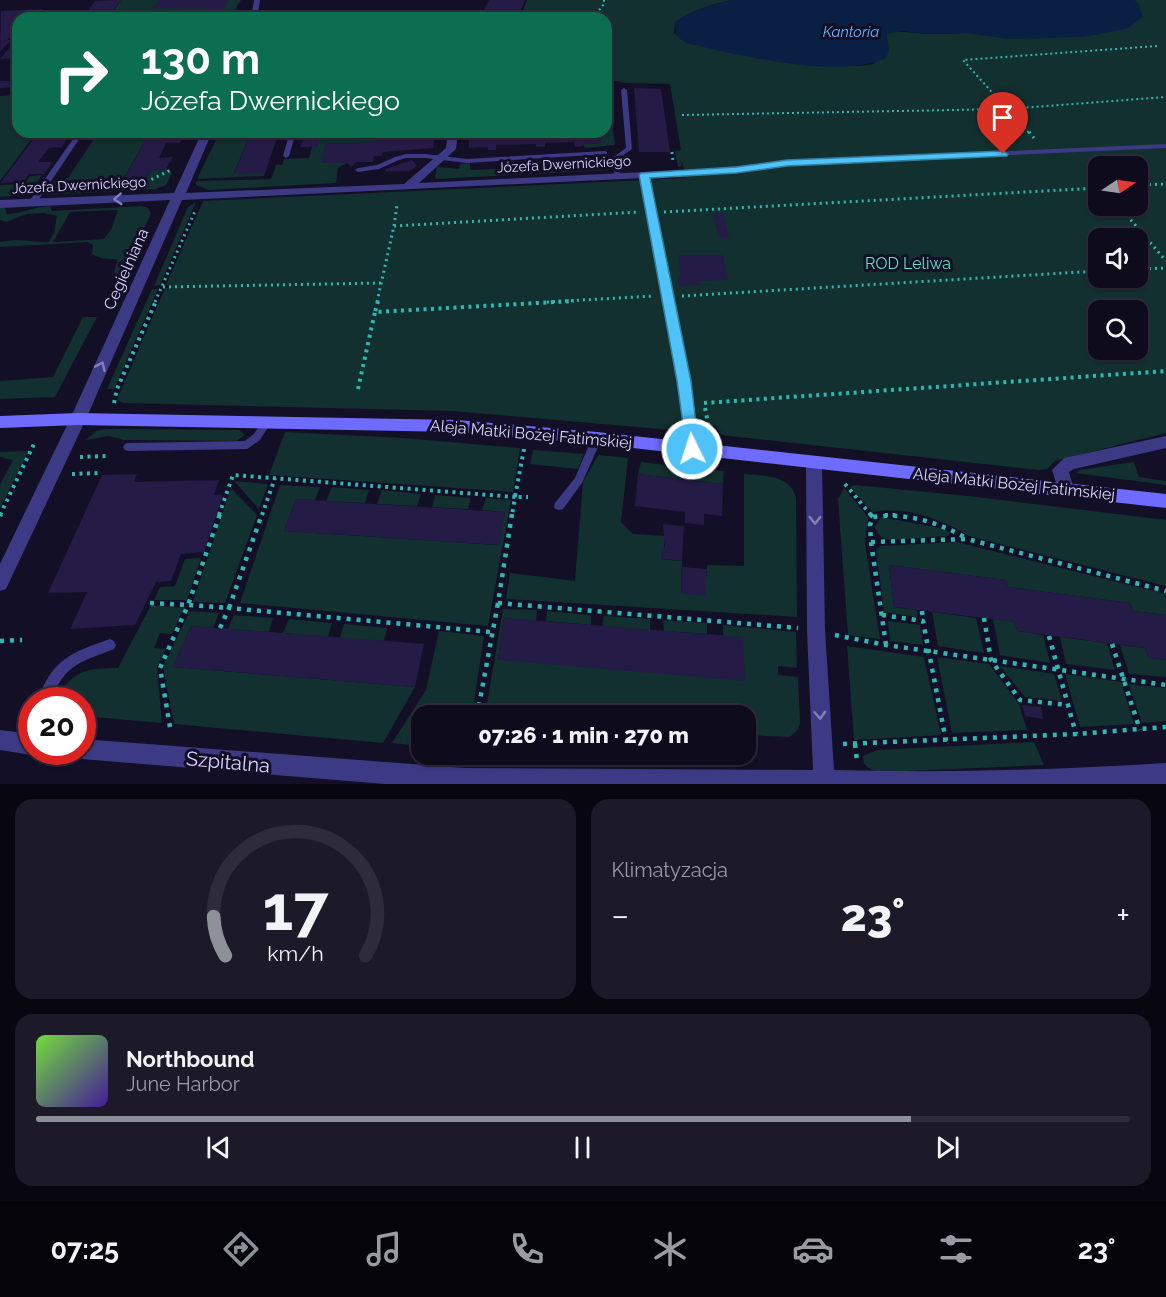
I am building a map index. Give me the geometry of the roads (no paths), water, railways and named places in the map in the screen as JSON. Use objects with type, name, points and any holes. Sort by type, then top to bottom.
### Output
[{"type":"street","name":"Cegielniana","points":[[0,583],[78,419],[176,196],[204,138]]},
{"type":"street","points":[[406,187],[451,149],[452,138]]},
{"type":"street","name":"Józefa Dwernickiego","points":[[0,204],[685,173]]},
{"type":"street","name":"Aleja Matki Bożej Fatimskiej","points":[[0,422],[78,419],[457,426],[597,438],[692,442],[814,462],[1166,501]]},
{"type":"street","points":[[1066,490],[1060,470],[1070,463],[1166,442]]},
{"type":"street","points":[[814,462],[816,630],[824,781]]},
{"type":"street","points":[[0,740],[18,740]]},
{"type":"street","name":"Szpitalna","points":[[96,750],[465,779],[918,783],[1058,781],[1166,774]]},
{"type":"lane","points":[[618,176],[615,158],[629,149],[624,90]]},
{"type":"lane","points":[[32,203],[77,138]]},
{"type":"lane","points":[[286,156],[291,138]]},
{"type":"lane","name":"Józefa Dwernickiego","points":[[685,173],[787,163],[1166,146]]},
{"type":"lane","points":[[358,170],[379,167],[406,156],[467,160],[605,153]]},
{"type":"lane","points":[[645,175],[684,381],[692,442]]},
{"type":"lane","points":[[128,447],[247,445],[257,437],[267,422]]},
{"type":"lane","points":[[560,506],[579,480],[597,438]]},
{"type":"lane","points":[[50,687],[55,675],[76,656],[110,645]]},
{"type":"water","name":"Kantoria","points":[[731,0],[1134,0],[1139,5],[1143,17],[1126,29],[1084,37],[1012,39],[969,33],[929,34],[902,31],[887,34],[889,51],[886,58],[841,67],[787,63],[733,54],[687,43],[677,35],[675,22],[695,11]]},
{"type":"park label","name":"ROD Leliwa","points":[[908,263]]}]
